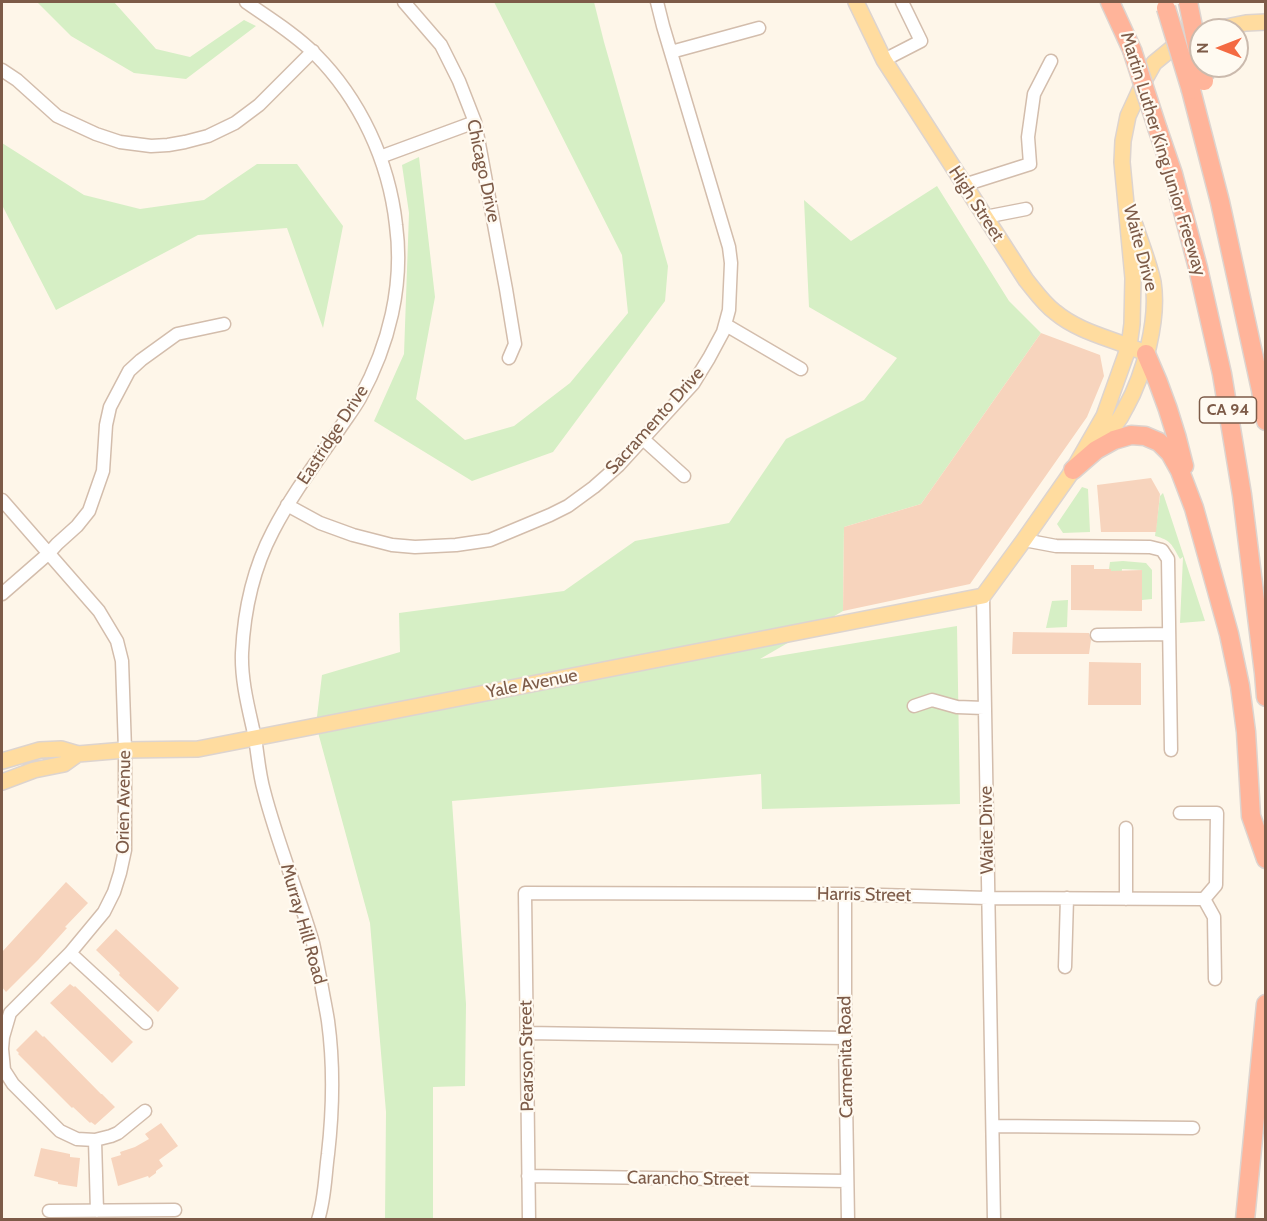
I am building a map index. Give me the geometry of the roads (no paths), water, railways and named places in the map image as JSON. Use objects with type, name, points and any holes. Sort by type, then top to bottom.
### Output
[{"type":"highway","points":[[1110,2],[1132,50]]},
{"type":"highway","name":"Martin Luther King Junior Freeway","points":[[1118,2],[1173,174],[1198,268],[1222,374],[1242,495],[1266,697]]},
{"type":"highway","points":[[1188,2],[1197,85]]},
{"type":"highway","points":[[1165,5],[1197,85]]},
{"type":"highway","name":"Martin Luther King Junior Freeway","points":[[1197,85],[1202,133],[1220,202],[1257,368],[1266,421]]},
{"type":"highway","points":[[1146,354],[1170,413],[1229,634],[1246,732],[1251,816],[1266,859]]},
{"type":"highway","points":[[1073,470],[1096,450],[1114,440],[1131,435],[1145,436],[1159,442],[1170,453],[1180,471],[1194,508]]},
{"type":"highway","points":[[1245,1220],[1266,1004]]},
{"type":"main road","name":"High Street","points":[[856,2],[884,60],[1026,280],[1054,312],[1072,324],[1146,354]]},
{"type":"main road","points":[[1249,23],[1266,22]]},
{"type":"main road","name":"Waite Drive","points":[[983,596],[1073,470],[1104,416],[1129,346],[1134,306],[1123,182],[1122,151],[1126,124],[1154,63],[1171,49],[1189,40]]},
{"type":"main road","name":"Waite Drive","points":[[1073,470],[1106,436],[1126,408],[1146,354],[1154,303],[1153,283],[1123,182]]},
{"type":"main road","name":"Yale Avenue","points":[[2,761],[40,750],[61,749],[78,754],[125,750],[198,749],[983,596]]},
{"type":"main road","name":"Yale Avenue","points":[[2,782],[34,770],[64,764],[78,754]]},
{"type":"street","name":"Eastridge Drive","points":[[246,2],[313,51],[360,113],[380,157],[391,192],[398,243],[397,284],[390,324],[377,362],[360,399],[287,505],[271,534],[256,570],[244,624],[242,657],[245,697],[255,738]]},
{"type":"street","name":"Chicago Drive","points":[[404,2],[441,45],[459,81],[475,122],[515,344],[509,358]]},
{"type":"street","name":"Sacramento Drive","points":[[287,505],[320,523],[353,535],[392,545],[415,547],[456,545],[490,540],[568,506],[594,487],[620,465],[693,384],[726,325],[731,294],[729,247],[657,2]]},
{"type":"street","points":[[884,60],[921,41],[902,2]]},
{"type":"street","points":[[671,52],[759,28]]},
{"type":"street","points":[[2,70],[17,80],[57,116],[96,134],[120,142],[151,146],[168,145],[202,138],[235,123],[259,105],[313,51]]},
{"type":"street","points":[[964,185],[1030,164],[1028,137],[1034,94],[1051,61]]},
{"type":"street","points":[[380,157],[475,122]]},
{"type":"street","points":[[985,217],[1026,209]]},
{"type":"street","points":[[2,594],[49,553],[89,511],[103,471],[106,425],[110,407],[129,371],[177,334],[224,324]]},
{"type":"street","points":[[726,325],[801,369]]},
{"type":"street","points":[[643,439],[684,476]]},
{"type":"street","name":"Orien Avenue","points":[[2,500],[99,611],[117,641],[122,661],[125,850],[114,892],[104,912],[70,953],[10,1013],[3,1037],[4,1071],[13,1084],[60,1131],[77,1139],[95,1140]]},
{"type":"street","points":[[1024,540],[1056,546],[1150,547],[1162,550],[1168,559],[1171,750]]},
{"type":"street","name":"Waite Drive","points":[[983,596],[994,1220]]},
{"type":"street","points":[[1097,635],[1169,634]]},
{"type":"street","points":[[914,706],[932,700],[957,707],[984,708]]},
{"type":"street","name":"Murray Hill Road","points":[[255,738],[263,790],[314,946],[328,1022],[332,1092],[330,1137],[318,1220]]},
{"type":"street","points":[[1180,813],[1217,813],[1216,885],[1204,899],[1214,916],[1215,979]]},
{"type":"street","points":[[1126,828],[1126,899]]},
{"type":"street","name":"Harris Street","points":[[525,893],[845,894],[988,898],[1204,899]]},
{"type":"street","name":"Pearson Street","points":[[525,893],[529,1220]]},
{"type":"street","name":"Carmenita Road","points":[[845,894],[848,1220]]},
{"type":"street","points":[[1065,967],[1066,898]]},
{"type":"street","points":[[70,953],[146,1023]]},
{"type":"street","points":[[526,1033],[845,1038]]},
{"type":"street","points":[[97,1211],[95,1140],[118,1132],[145,1111]]},
{"type":"street","points":[[993,1126],[1193,1128]]},
{"type":"street","name":"Carancho Street","points":[[528,1176],[848,1181]]},
{"type":"street","points":[[49,1211],[175,1210]]}]
